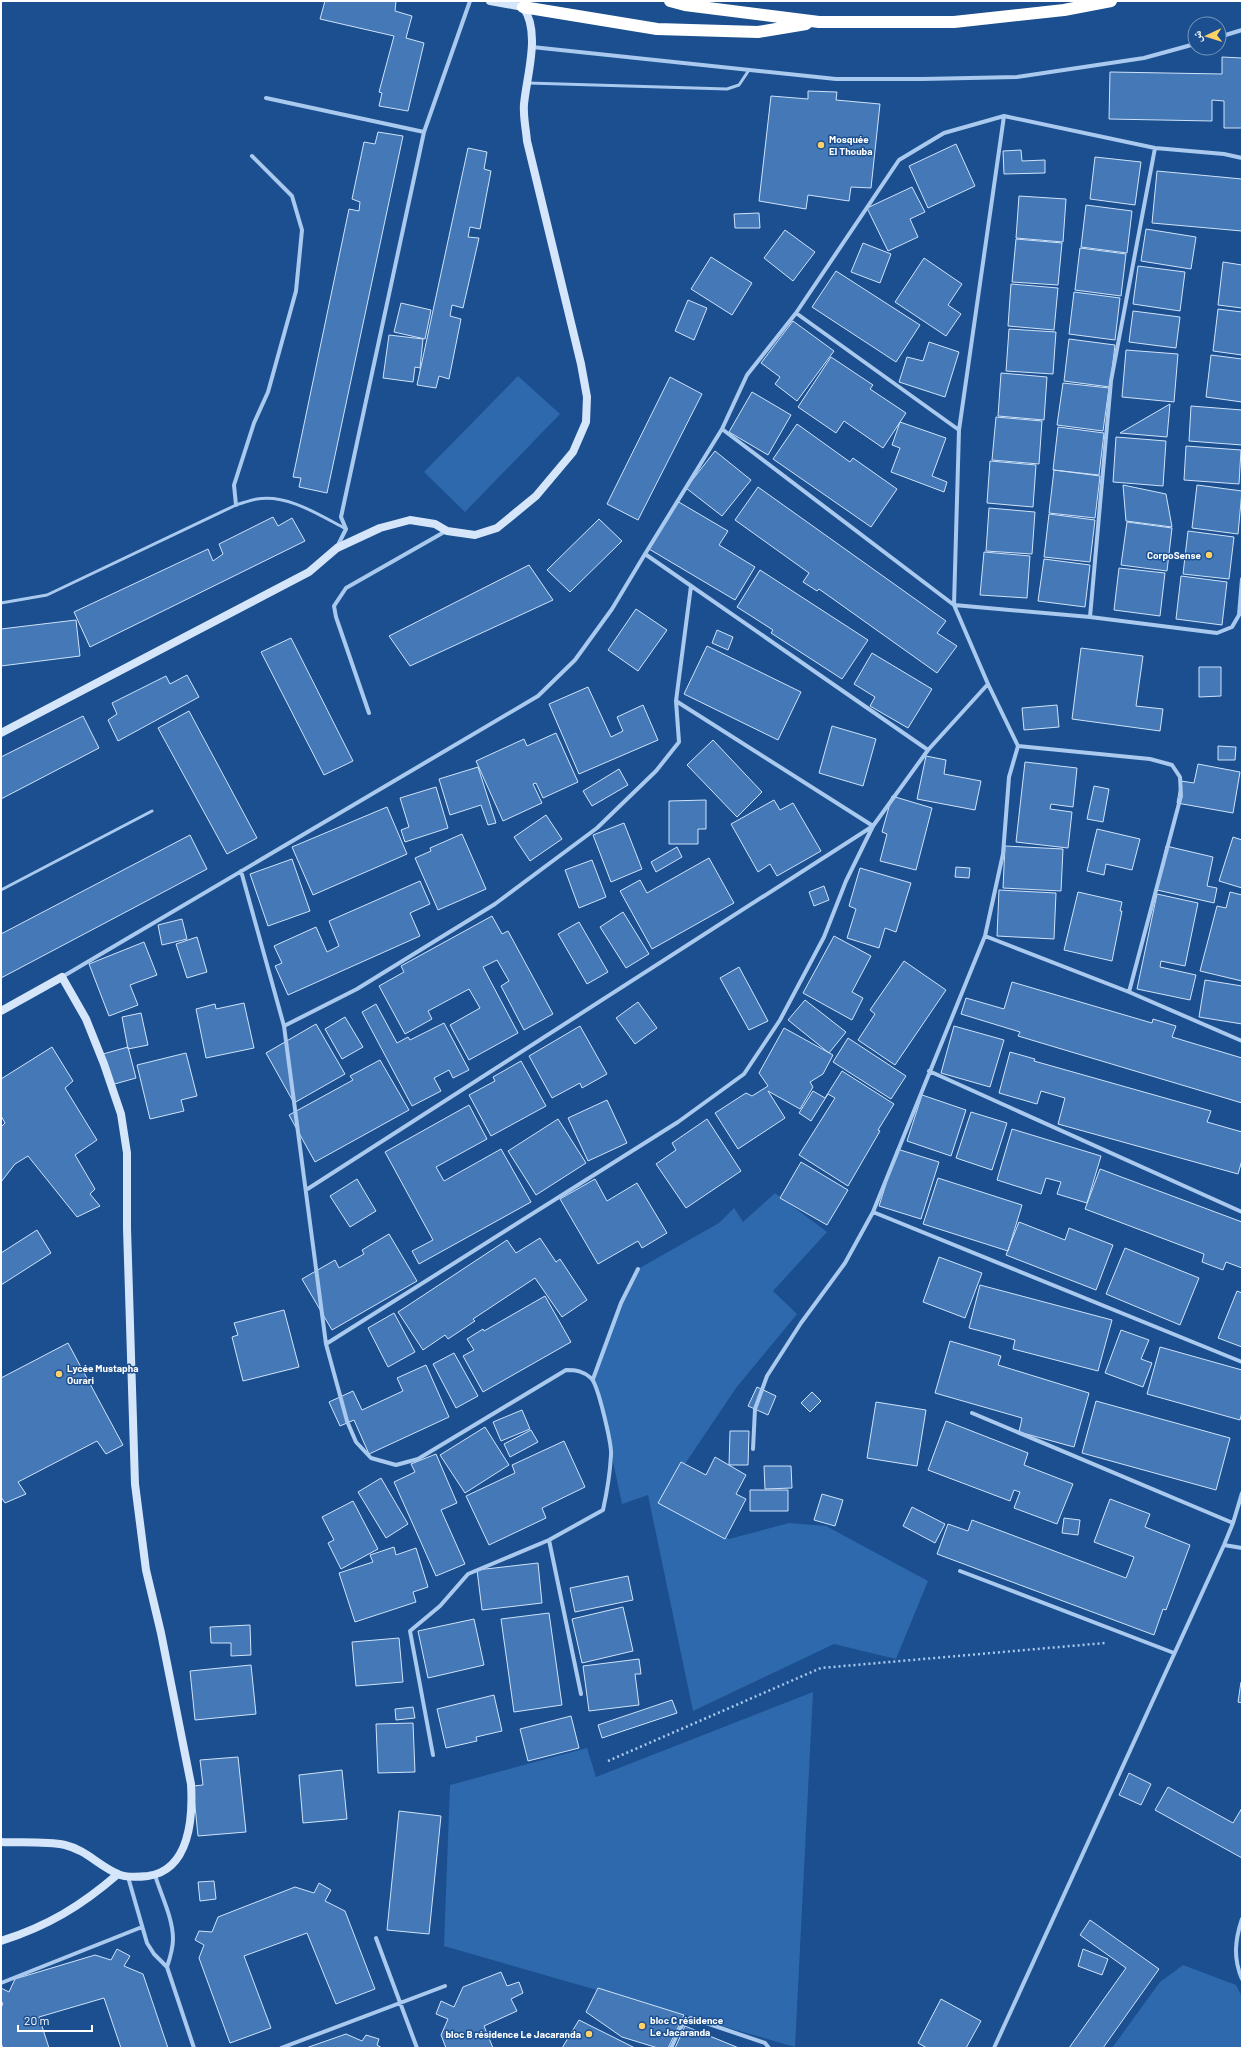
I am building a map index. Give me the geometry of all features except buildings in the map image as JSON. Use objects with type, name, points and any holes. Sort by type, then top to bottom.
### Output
[{"type":"highway","points":[[670,1],[685,5],[819,22],[954,22],[1064,10],[1111,1]]},
{"type":"highway","points":[[523,7],[657,29],[758,32],[819,22]]},
{"type":"street","points":[[337,548],[346,529],[341,517],[424,132],[470,1]]},
{"type":"street","points":[[1,733],[309,572],[337,548],[380,528],[410,520],[435,524],[447,531],[475,535],[497,528],[536,496],[573,452],[586,422],[587,397],[581,364],[526,141],[524,106],[533,28],[529,15],[523,7],[490,1]]},
{"type":"street","points":[[1227,35],[1242,30]]},
{"type":"street","points":[[532,47],[836,79],[1017,77],[1144,58],[1187,46]]},
{"type":"street","points":[[266,98],[424,132]]},
{"type":"street","points":[[753,1449],[755,1409],[767,1376],[801,1323],[845,1263],[873,1212],[985,936],[1003,854],[1009,777],[1018,746],[988,684],[954,605],[959,430],[1004,116]]},
{"type":"street","points":[[1,1011],[62,977],[538,696],[575,660],[612,609],[644,554],[722,429],[747,375],[796,313],[899,160],[944,133],[1004,116],[1155,148],[1224,154],[1242,158]]},
{"type":"street","points":[[1090,618],[1111,381],[1155,148]]},
{"type":"street","points":[[236,505],[234,485],[254,423],[268,392],[294,298],[302,230],[292,196],[252,156]]},
{"type":"street","points":[[796,313],[959,430]]},
{"type":"street","points":[[722,429],[954,605],[1090,618],[1217,633],[1232,627],[1238,615],[1242,579]]},
{"type":"street","points":[[368,713],[336,617],[334,606],[346,588],[447,531]]},
{"type":"street","points":[[644,554],[928,750]]},
{"type":"street","points":[[284,1026],[357,989],[495,904],[597,828],[656,771],[679,742],[676,701],[692,586]]},
{"type":"street","points":[[326,1344],[678,1122],[744,1074],[780,1020],[820,944],[846,881],[873,826],[928,750],[988,684]]},
{"type":"street","points":[[676,701],[873,826]]},
{"type":"street","points":[[1018,746],[1150,759],[1172,765],[1180,776],[1181,796],[1129,992]]},
{"type":"street","points":[[306,1190],[873,826]]},
{"type":"street","points":[[241,871],[284,1026],[326,1344],[348,1421],[356,1442],[371,1458],[396,1466],[418,1459],[566,1370],[580,1370],[593,1379],[600,1401],[611,1453],[609,1485],[603,1510],[549,1540],[468,1574],[440,1606],[410,1631],[433,1756]]},
{"type":"street","points":[[985,936],[1129,992],[1242,1041]]},
{"type":"street","points":[[1,1842],[63,1845],[80,1850],[118,1874],[128,1876],[154,1875],[165,1870],[177,1859],[189,1830],[193,1808],[188,1769],[161,1633],[146,1570],[135,1484],[127,1228],[128,1153],[121,1114],[104,1064],[86,1019],[62,977]]},
{"type":"street","points":[[929,1072],[1242,1212]]},
{"type":"street","points":[[873,1212],[1242,1362]]},
{"type":"street","points":[[593,1379],[621,1303],[638,1269]]},
{"type":"street","points":[[972,1413],[1234,1523]]},
{"type":"street","points":[[994,2048],[1224,1546],[1234,1523],[1242,1493]]},
{"type":"street","points":[[549,1540],[581,1694]]},
{"type":"street","points":[[1224,1546],[1242,1548]]},
{"type":"street","points":[[960,1572],[1174,1654]]},
{"type":"street","points":[[1,1941],[29,1932],[55,1920],[80,1904],[118,1874]]},
{"type":"street","points":[[154,1875],[167,1913],[173,1939],[172,1951],[167,1967]]},
{"type":"street","points":[[128,1876],[147,1943],[154,1954],[167,1967],[194,2048]]},
{"type":"street","points":[[1242,1919],[1237,1933],[1235,1956],[1242,1979]]},
{"type":"street","points":[[1,1983],[142,1927]]},
{"type":"street","points":[[376,1938],[417,2048]]},
{"type":"street","points":[[281,2048],[445,1986]]},
{"type":"street","points":[[671,2048],[684,2023],[687,2019],[691,2018],[765,2043],[769,2048]]},
{"type":"lane","points":[[527,83],[727,89],[739,85],[749,70]]},
{"type":"lane","points":[[1,603],[47,595],[236,505],[258,499],[281,500],[296,504],[346,529]]},
{"type":"lane","points":[[1,890],[152,811]]},
{"type":"path","points":[[608,1761],[821,1668],[1108,1643]]},
{"type":"shaded area","points":[[518,376],[560,414],[465,512],[424,472]]},
{"type":"shaded area","points":[[775,1193],[827,1232],[773,1291],[797,1314],[736,1388],[662,1498],[729,1539],[789,1523],[826,1526],[928,1581],[896,1659],[834,1644],[693,1711],[648,1495],[622,1504],[600,1401],[593,1379],[621,1303],[638,1269],[719,1223],[734,1208],[743,1222]]},
{"type":"shaded area","points":[[813,1692],[795,2047],[444,1946],[450,1785],[587,1748],[596,1777]]},
{"type":"shaded area","points":[[1183,1965],[1236,1985],[1242,1997],[1242,2048],[1112,2048],[1160,1982]]},
{"type":"place","name":"Mosquée El Thouba","points":[[821,145]]},
{"type":"place","name":"CorpoSense","points":[[1209,555]]},
{"type":"place","name":"Lycée Mustapha Ourari","points":[[59,1374]]},
{"type":"place","name":"bloc C résidence Le Jacaranda","points":[[642,2026]]},
{"type":"place","name":"bloc B résidence Le Jacaranda","points":[[589,2034]]}]
